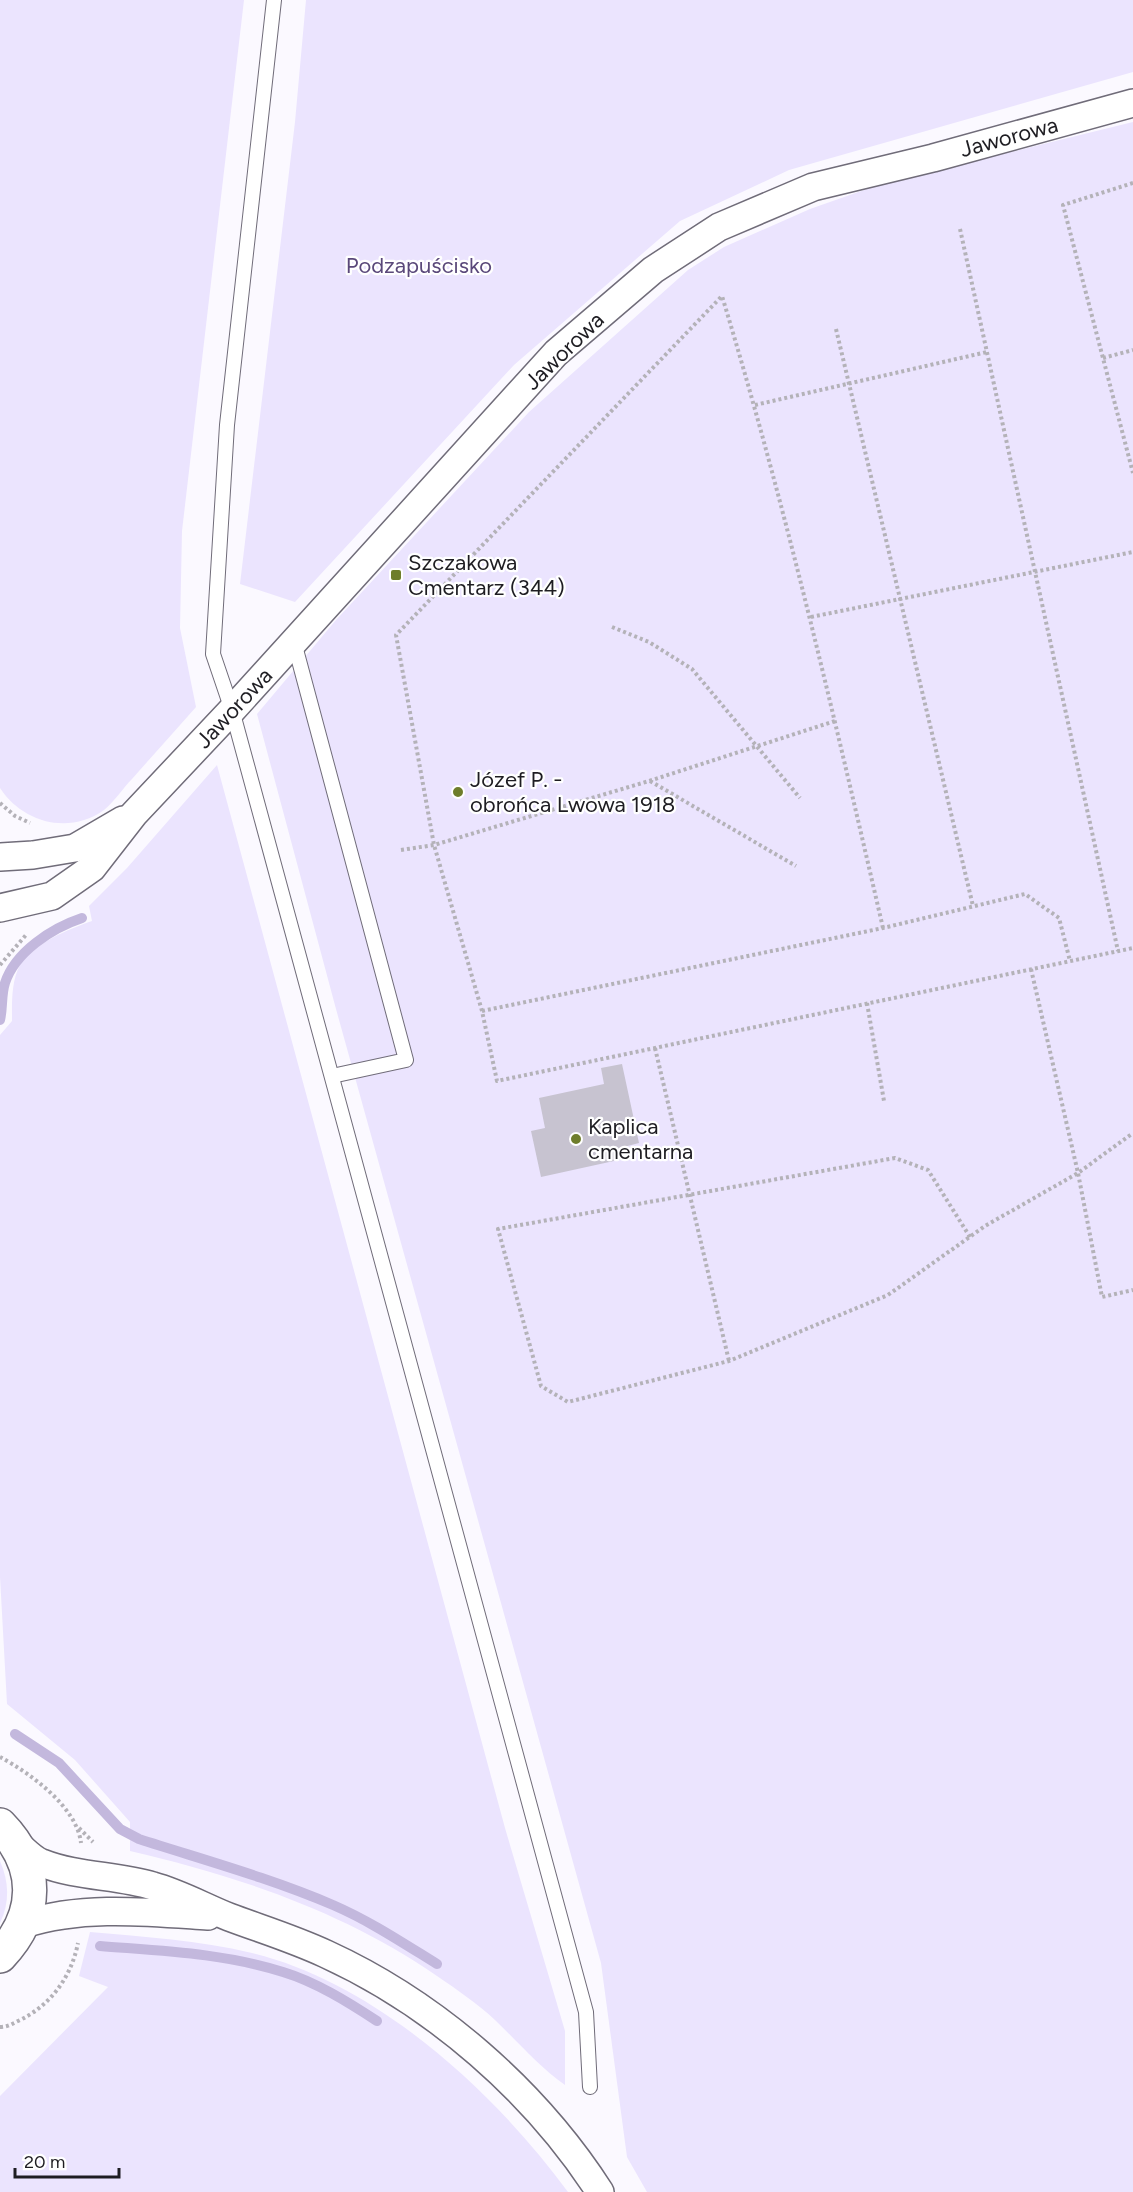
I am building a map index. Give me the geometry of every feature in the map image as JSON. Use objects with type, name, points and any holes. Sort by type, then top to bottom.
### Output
[{"type":"street","name":"Jaworowa","points":[[0,908],[52,896],[92,868],[134,814],[232,710],[556,353],[653,270],[719,227],[813,187],[933,158],[1133,103]]},
{"type":"street","name":"Jaworowa","points":[[0,856],[33,855],[75,848],[134,814]]},
{"type":"street","points":[[8,1835],[40,1863],[71,1872],[154,1886],[328,1955],[393,1990],[455,2034],[506,2080],[556,2131],[600,2192]]},
{"type":"street","points":[[0,1956],[14,1942],[24,1924],[30,1897],[28,1869],[8,1835]]},
{"type":"street","points":[[24,1924],[40,1919],[118,1911],[231,1917]]},
{"type":"lane","points":[[274,0],[227,425],[213,654],[232,710],[586,2012],[590,2087]]},
{"type":"lane","points":[[294,642],[406,1060],[332,1076]]},
{"type":"path","points":[[1133,183],[1063,205],[1133,473]]},
{"type":"path","points":[[960,229],[1118,951]]},
{"type":"path","points":[[883,927],[811,617],[755,405],[722,296],[396,635],[434,845],[482,1011],[497,1081],[1133,948]]},
{"type":"path","points":[[836,329],[973,906]]},
{"type":"path","points":[[1103,358],[1133,350]]},
{"type":"path","points":[[755,405],[987,352]]},
{"type":"path","points":[[811,617],[1133,552]]},
{"type":"path","points":[[612,627],[649,642],[692,669],[800,798]]},
{"type":"path","points":[[401,850],[434,845],[649,781],[835,721]]},
{"type":"path","points":[[649,781],[796,866]]},
{"type":"path","points":[[482,1011],[883,927],[1025,894],[1059,918],[1070,961]]},
{"type":"path","points":[[1030,969],[1078,1173],[1102,1297],[1133,1290]]},
{"type":"path","points":[[867,1003],[884,1101]]},
{"type":"path","points":[[655,1048],[729,1361]]},
{"type":"path","points":[[970,1236],[928,1170],[895,1158],[498,1229],[541,1386],[568,1402],[729,1361],[888,1295],[970,1236],[1078,1173],[1133,1132]]},
{"type":"green space","points":[[0,0],[244,0],[182,531],[180,628],[196,707],[104,810],[90,818],[76,822],[48,822],[34,817],[21,810],[0,788]]},
{"type":"green space","name":"Podzapuścisko","points":[[306,0],[1133,0],[1133,72],[789,170],[680,221],[514,365],[295,602],[240,584],[295,122]]},
{"type":"green space","points":[[1133,122],[1133,2192],[647,2192],[627,2157],[601,1963],[336,1009],[257,714],[336,620],[529,412],[688,270],[724,247],[810,209],[884,183]]},
{"type":"green space","points":[[217,765],[505,1828],[565,2031],[565,2085],[537,2062],[474,2002],[402,1953],[365,1933],[290,1899],[250,1885],[211,1872],[130,1851],[130,1822],[75,1760],[7,1704],[0,1577],[0,1035],[12,1021],[15,978],[26,957],[53,938],[92,921],[89,906],[127,868]]},
{"type":"green space","points":[[0,1861],[5,1877],[7,1900],[0,1923]]},
{"type":"green space","points":[[90,1932],[192,1942],[252,1953],[298,1968],[343,1989],[387,2015],[429,2046],[468,2080],[505,2116],[568,2192],[0,2192],[0,2096],[108,1987],[79,1976]]},
{"type":"building","points":[[622,1064],[639,1143],[620,1148],[623,1159],[541,1177],[531,1131],[545,1128],[539,1098],[604,1084],[601,1068]]},
{"type":"waterway","points":[[0,1020],[5,983],[17,961],[47,935],[82,918]]},
{"type":"waterway","points":[[15,1734],[59,1763],[120,1829],[139,1839],[261,1878],[333,1905],[373,1925],[437,1964]]},
{"type":"waterway","points":[[100,1946],[192,1954],[260,1966],[295,1976],[320,1987],[377,2021]]},
{"type":"place","name":"Szczakowa Cmentarz (344)","points":[[396,575]]},
{"type":"place","name":"Józef P. - obrońca Lwowa 1918","points":[[458,792]]},
{"type":"place","name":"Kaplica cmentarna","points":[[576,1139]]}]
